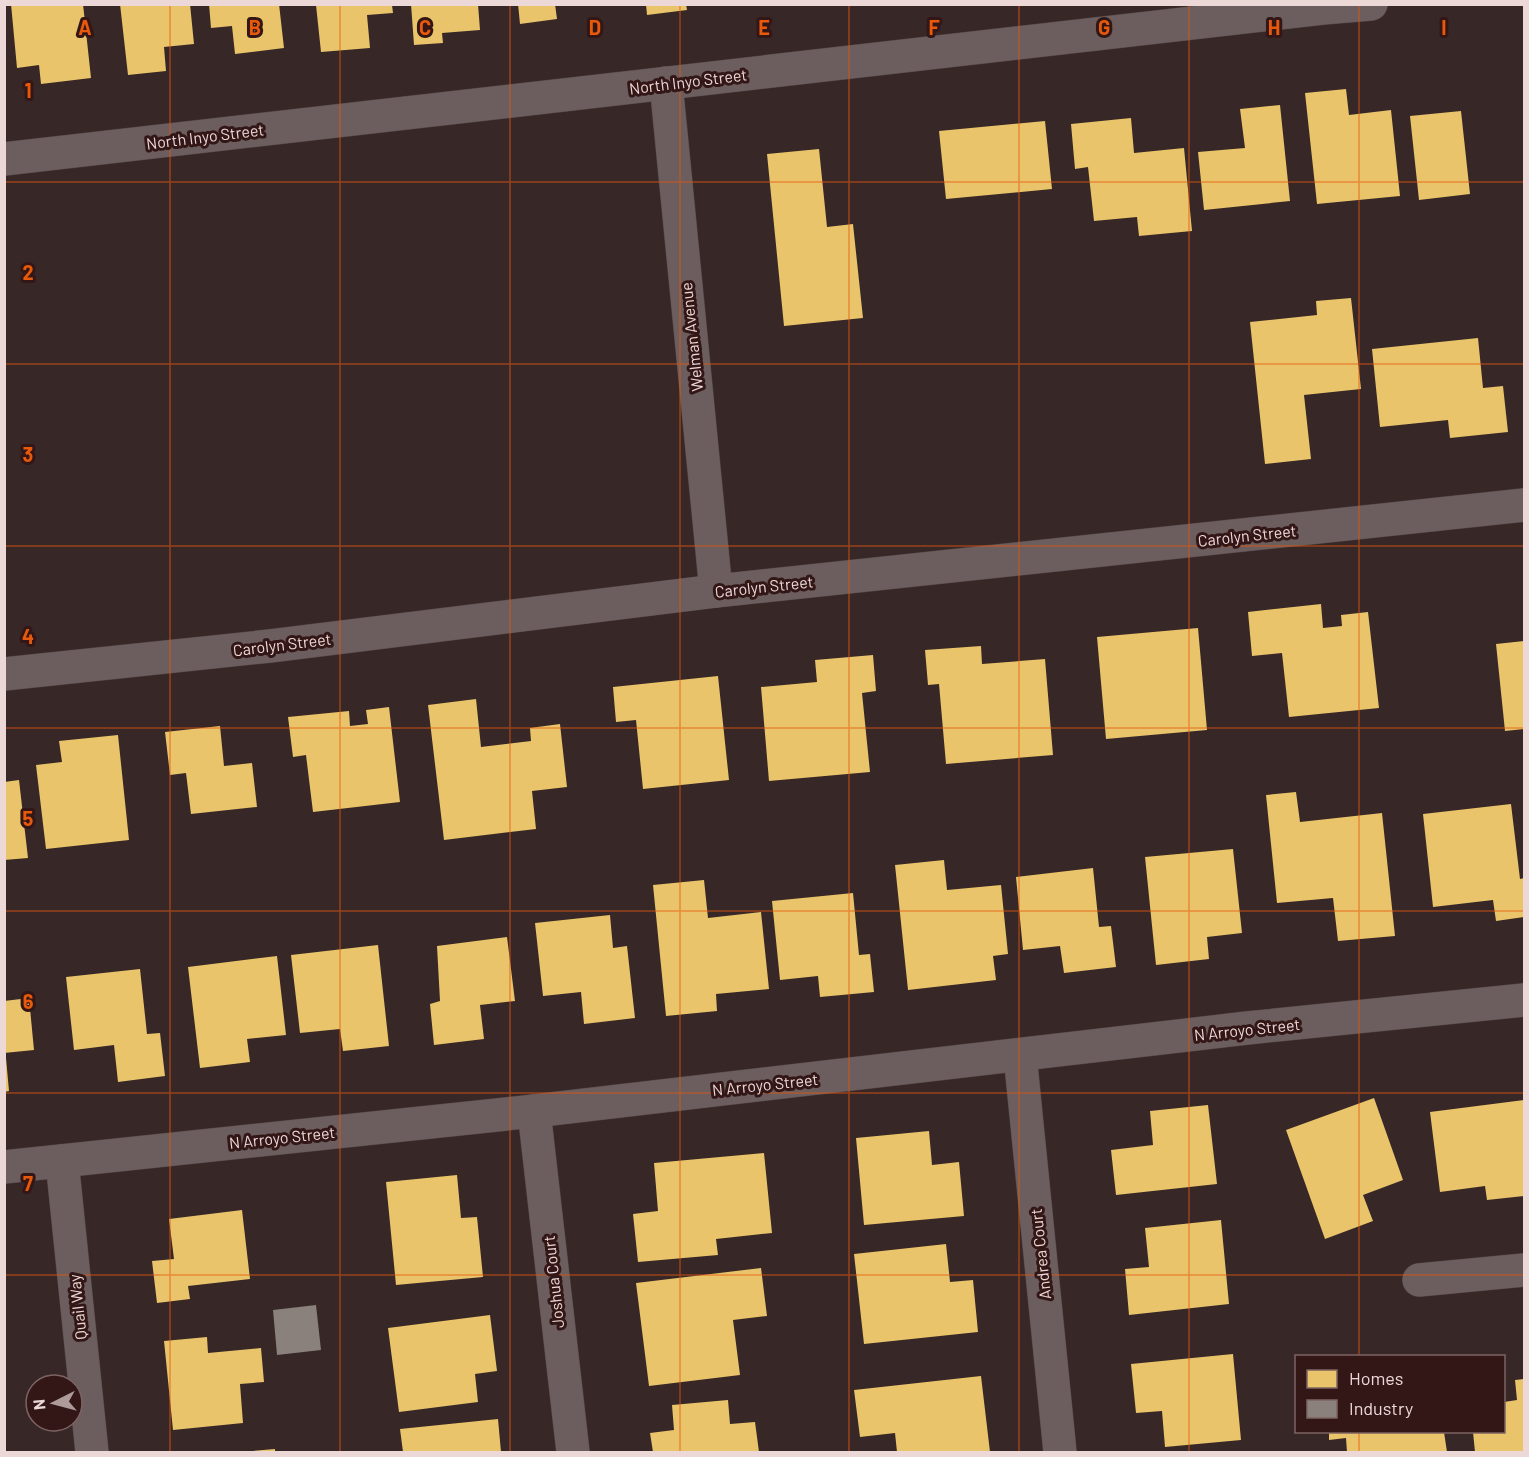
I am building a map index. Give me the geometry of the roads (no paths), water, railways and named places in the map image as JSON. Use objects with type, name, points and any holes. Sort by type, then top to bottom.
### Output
[{"type":"street","name":"North Inyo Street","points":[[4,159],[1323,6],[1371,4]]},
{"type":"street","name":"Welman Avenue","points":[[666,84],[716,591]]},
{"type":"street","name":"Carolyn Street","points":[[4,674],[281,645],[716,591],[1524,505]]},
{"type":"street","name":"N Arroyo Street","points":[[4,1167],[534,1111],[1247,1028],[1524,1000]]},
{"type":"street","name":"Andrea Court","points":[[1020,1055],[1060,1452]]},
{"type":"street","name":"Joshua Court","points":[[534,1111],[573,1452]]},
{"type":"street","name":"Quail Way","points":[[62,1161],[92,1452]]},
{"type":"street","points":[[1419,1280],[1524,1270]]}]
